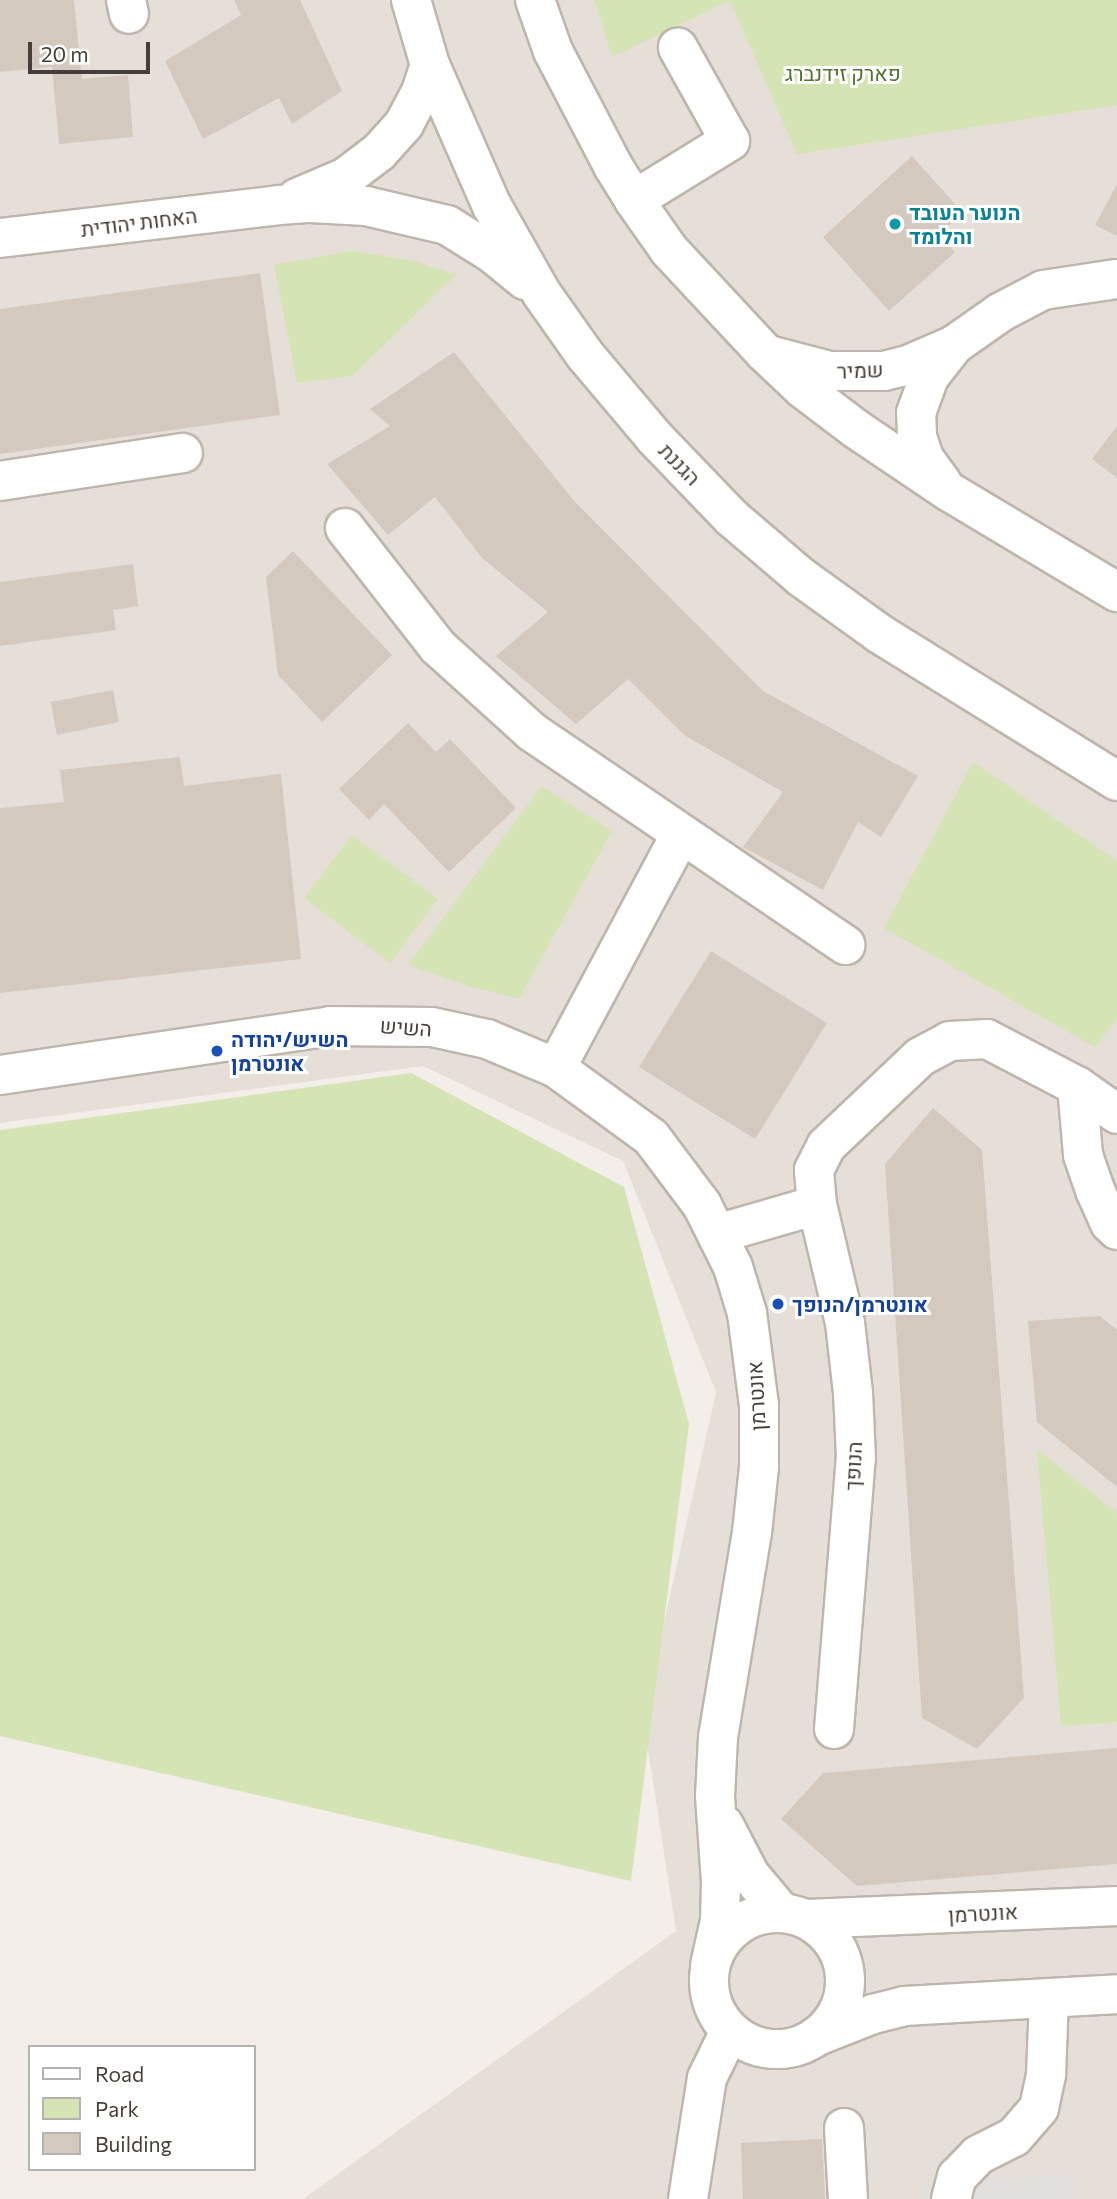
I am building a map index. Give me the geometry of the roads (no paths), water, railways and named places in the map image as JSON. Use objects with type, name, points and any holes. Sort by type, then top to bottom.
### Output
[{"type":"street","name":"הגננת","points":[[411,0],[430,65],[492,206],[542,294],[585,355],[654,437],[732,518],[801,577],[880,634],[1117,781]]},
{"type":"street","points":[[535,0],[554,51],[613,166],[634,200],[669,250],[765,354],[802,388],[856,429],[948,491],[1117,592]]},
{"type":"street","points":[[634,200],[730,141],[678,48]]},
{"type":"street","points":[[279,205],[345,177],[379,152],[404,124],[421,92],[430,65]]},
{"type":"street","points":[[279,205],[311,203],[366,206],[447,225],[492,253],[542,294]]},
{"type":"street","name":"האחות יהודית","points":[[0,238],[279,205]]},
{"type":"street","name":"שמיר","points":[[765,354],[803,367],[855,373],[908,365],[954,345],[1001,312],[1044,290],[1117,279]]},
{"type":"street","name":"שמיר","points":[[948,491],[925,458],[917,436],[916,413],[929,377],[954,345]]},
{"type":"street","points":[[0,481],[183,453]]},
{"type":"street","points":[[345,528],[438,647],[532,732],[845,945]]},
{"type":"street","points":[[556,1068],[681,834]]},
{"type":"street","name":"השיש","points":[[0,1074],[330,1026],[380,1024],[432,1027],[487,1039],[556,1068]]},
{"type":"street","name":"הנופך","points":[[834,1729],[856,1458],[853,1393],[845,1323],[817,1205],[814,1170],[826,1146],[920,1057],[950,1041],[987,1039],[1077,1086],[1117,1114]]},
{"type":"street","name":"אונטרמן","points":[[556,1068],[651,1137],[702,1205],[733,1268],[747,1313],[759,1405],[758,1467],[752,1532],[718,1737],[715,1796],[721,1881],[720,1921],[710,1965]]},
{"type":"street","points":[[1077,1086],[1083,1155],[1095,1190],[1110,1223],[1117,1230]]},
{"type":"street","points":[[717,1234],[817,1205]]},
{"type":"street","name":"אונטרמן","points":[[715,1796],[726,1832],[750,1875],[794,1915],[1117,1906]]},
{"type":"street","points":[[817,2036],[834,2018],[843,2000],[845,1977],[840,1953],[827,1933],[794,1915],[758,1914],[736,1925],[720,1942],[710,1965],[709,1989],[716,2012],[730,2031],[750,2044],[772,2049],[796,2046],[873,2014],[905,2006],[1117,1994]]},
{"type":"street","points":[[951,2199],[957,2178],[978,2155],[1014,2137],[1039,2108],[1046,2074],[1049,1998]]},
{"type":"street","points":[[688,2199],[707,2078],[730,2031]]},
{"type":"street","points":[[844,2128],[848,2199]]},
{"type":"place","name":"הנוער העובד והלומד","points":[[895,224]]},
{"type":"place","name":"השיש/יהודה אונטרמן","points":[[217,1051]]},
{"type":"place","name":"אונטרמן/הנופך","points":[[778,1304]]},
{"type":"park label","name":"פארק זידנברג","points":[[843,73]]}]
